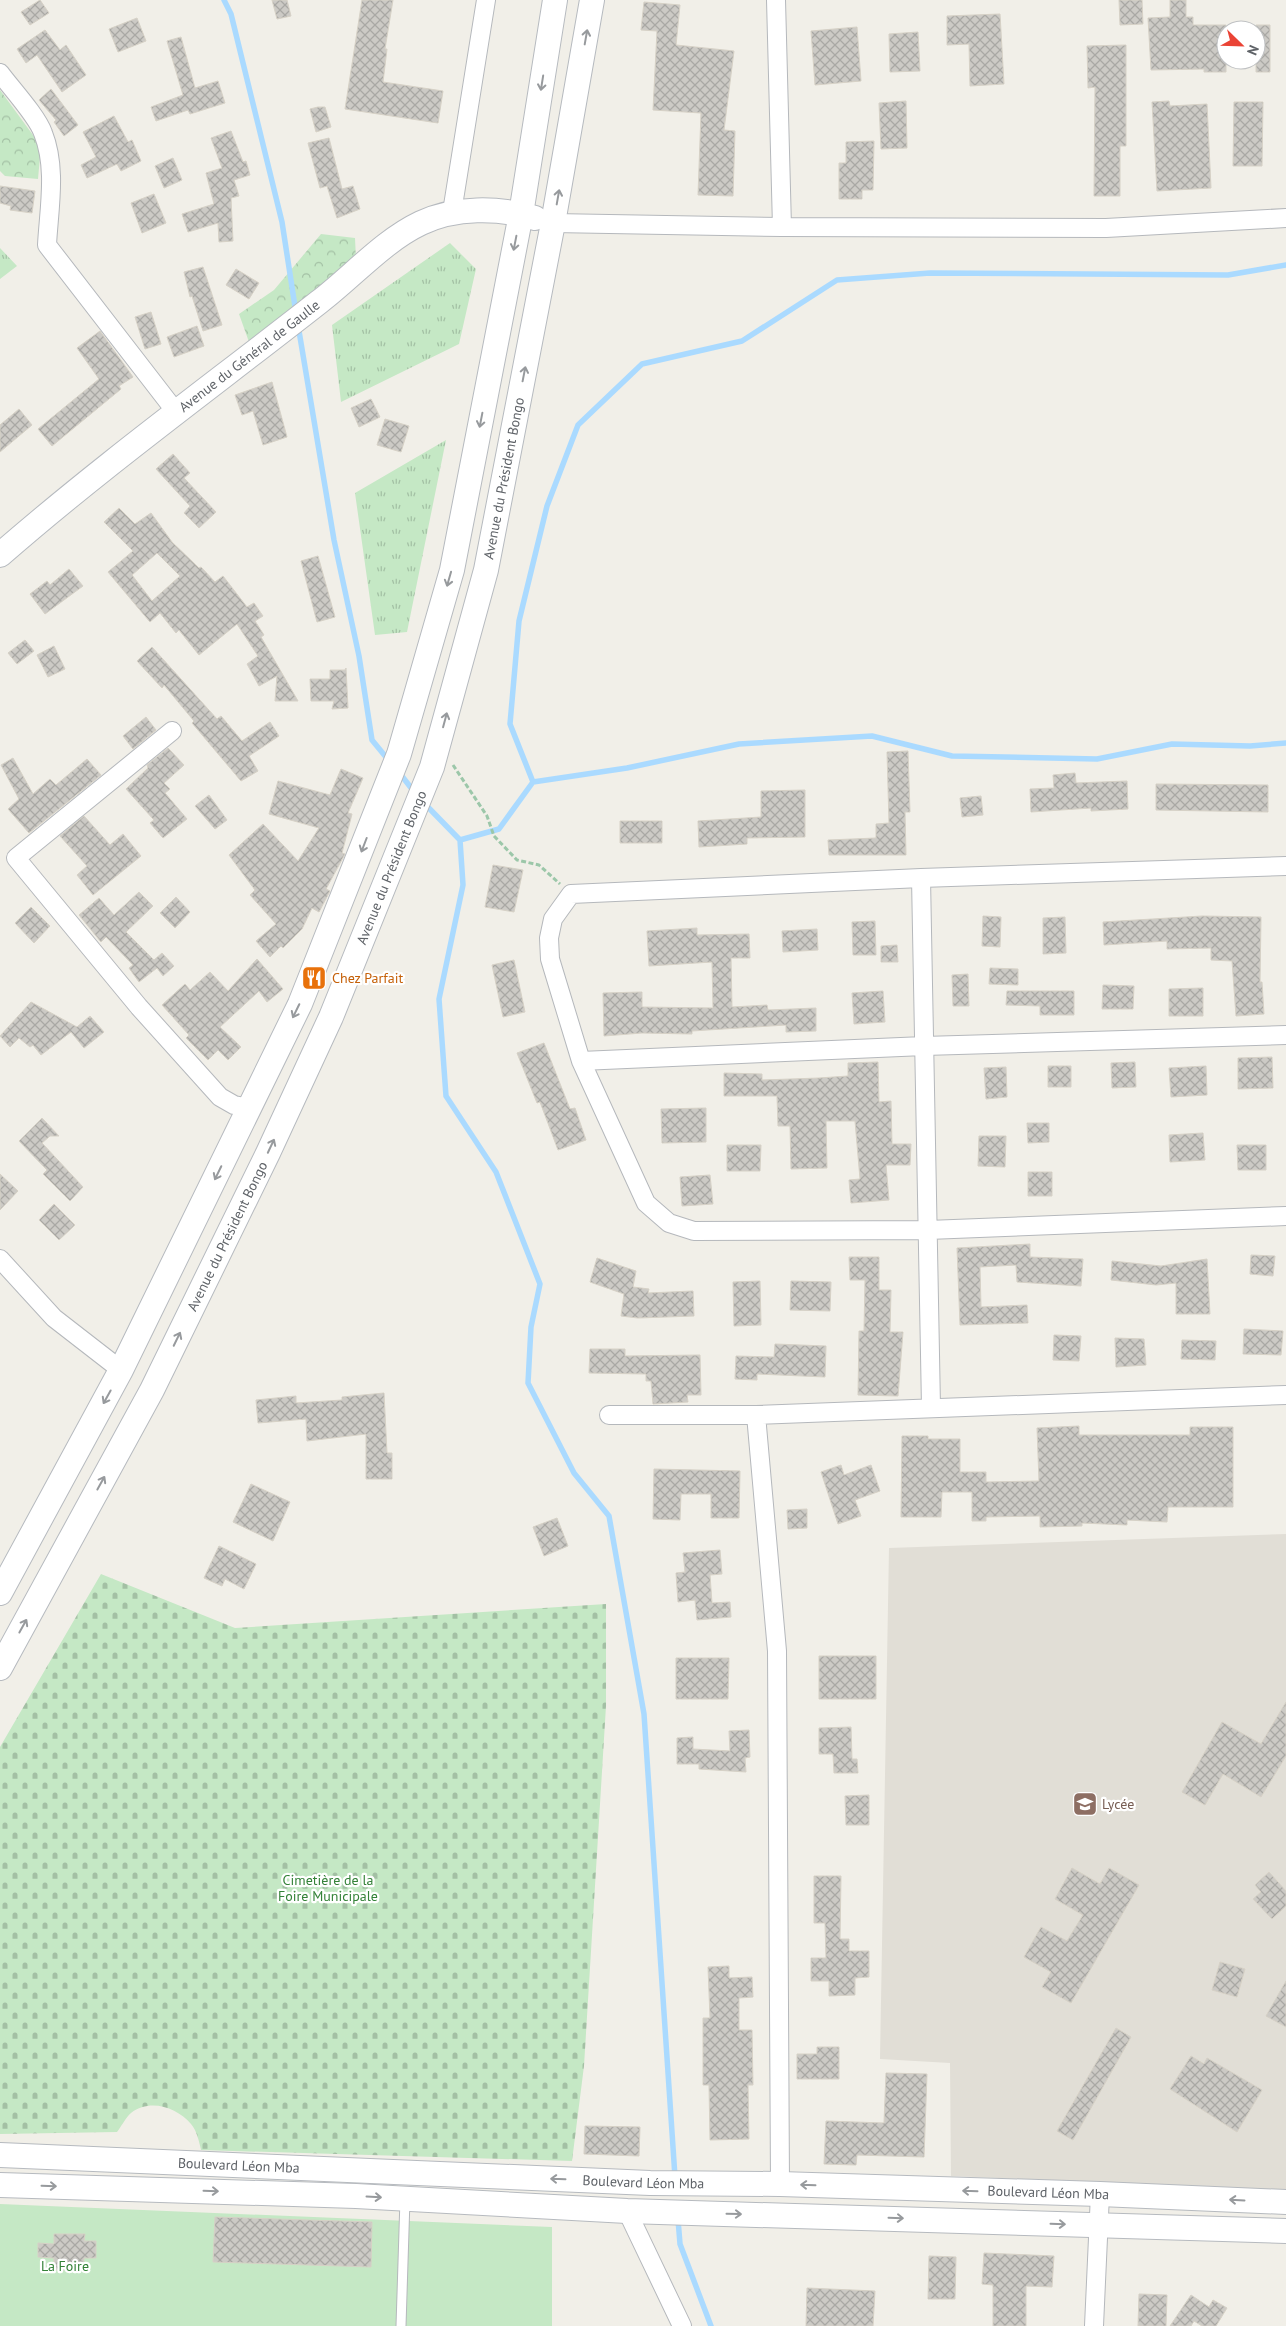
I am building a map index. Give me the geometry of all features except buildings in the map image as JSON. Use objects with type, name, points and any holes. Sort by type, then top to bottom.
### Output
[{"type":"street","points":[[452,212],[486,0]]},
{"type":"street","points":[[0,1593],[122,1370],[300,1004],[399,754],[452,570],[521,214],[555,0]]},
{"type":"street","name":"Avenue du Président Bongo","points":[[0,1668],[152,1390],[268,1153],[331,1017],[432,767],[486,570],[553,223],[592,0]]},
{"type":"street","points":[[776,0],[782,227]]},
{"type":"street","points":[[0,73],[43,131],[49,155],[52,181],[47,245],[176,412]]},
{"type":"street","name":"Avenue du Général de Gaulle","points":[[0,556],[52,510],[320,302],[392,242],[420,223],[452,212],[475,210],[521,214],[553,223]]},
{"type":"street","points":[[553,223],[782,227],[1106,228],[1286,218]]},
{"type":"street","points":[[172,731],[16,858],[139,1006],[220,1097],[234,1104],[250,1108]]},
{"type":"street","points":[[1286,866],[921,878],[571,894],[553,919],[548,938],[550,959],[581,1061],[646,1203],[669,1223],[694,1231],[928,1230],[1286,1216]]},
{"type":"street","points":[[921,878],[931,1407]]},
{"type":"street","points":[[581,1061],[924,1046],[1286,1035]]},
{"type":"street","points":[[0,1259],[54,1318],[122,1370]]},
{"type":"street","points":[[609,1416],[756,1415],[1286,1395]]},
{"type":"street","points":[[756,1415],[777,1651],[780,2184]]},
{"type":"street","name":"Boulevard Léon Mba","points":[[0,2155],[650,2183],[780,2184],[1286,2202]]},
{"type":"street","name":"Boulevard Léon Mba","points":[[0,2185],[406,2199],[627,2211],[1286,2230]]},
{"type":"street","points":[[1094,2326],[1100,2194]]},
{"type":"street","points":[[627,2211],[682,2326]]},
{"type":"lane","points":[[401,2326],[406,2199]]},
{"type":"path","points":[[439,744],[487,816],[494,836],[516,860],[539,866],[571,894]]},
{"type":"shaded area","name":"Lycée","points":[[1286,1534],[1286,2190],[951,2176],[950,2063],[880,2059],[889,1548]]},
{"type":"green space","points":[[0,90],[41,146],[38,179],[5,176],[0,171]]},
{"type":"green space","points":[[321,234],[355,238],[356,259],[249,342],[239,314],[274,290]]},
{"type":"green space","points":[[450,243],[476,269],[459,344],[341,402],[332,325]]},
{"type":"green space","points":[[0,248],[17,266],[0,279]]},
{"type":"green space","points":[[446,440],[407,632],[375,635],[355,493]]},
{"type":"green space","name":"Cimetière de la Foire Municipale","points":[[101,1574],[235,1628],[606,1604],[606,1706],[584,2066],[572,2161],[201,2150],[195,2130],[185,2118],[179,2113],[155,2106],[147,2106],[131,2113],[117,2132],[0,2134],[0,1747]]},
{"type":"green space","name":"La Foire","points":[[0,2204],[552,2227],[552,2326],[0,2326]]},
{"type":"waterway","points":[[224,0],[231,14],[282,222],[296,313]]},
{"type":"waterway","points":[[533,782],[510,724],[519,621],[547,506],[578,425],[642,364],[742,341],[837,280],[930,273],[1228,275],[1286,265]]},
{"type":"waterway","points":[[298,325],[334,540],[359,656],[372,740],[390,762]]},
{"type":"waterway","points":[[460,840],[499,829],[533,782],[627,768],[739,744],[872,736],[952,756],[1097,759],[1172,744],[1250,746],[1286,743]]},
{"type":"waterway","points":[[398,771],[415,793]]},
{"type":"waterway","points":[[423,802],[460,840],[463,885],[439,999],[446,1096],[496,1172],[540,1284],[531,1327],[528,1383],[574,1473],[609,1516],[644,1714],[675,2177]]},
{"type":"waterway","points":[[678,2219],[680,2244],[711,2326]]},
{"type":"place","name":"Chez Parfait","points":[[314,978]]},
{"type":"place","name":"Lycée","points":[[1085,1804]]}]
